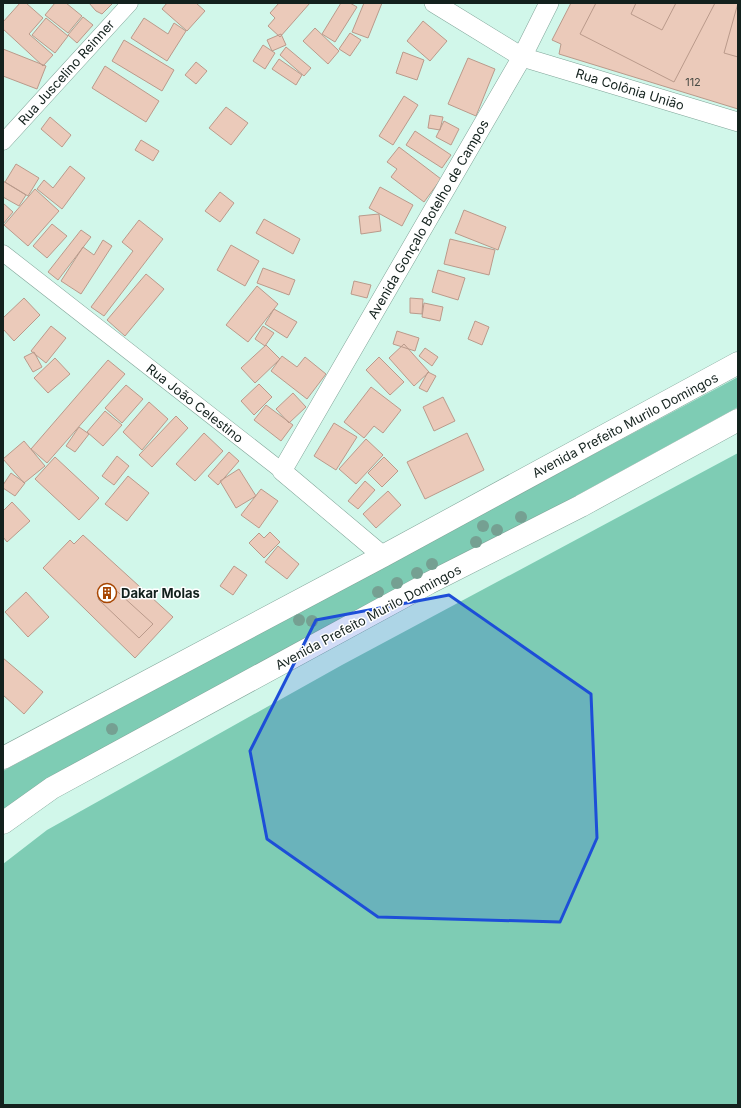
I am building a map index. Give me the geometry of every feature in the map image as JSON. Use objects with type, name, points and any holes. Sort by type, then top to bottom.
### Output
[{"type":"main road","name":"Avenida Prefeito Murilo Domingos","points":[[6,751],[383,556],[738,363]]},
{"type":"main road","name":"Avenida Prefeito Murilo Domingos","points":[[3,823],[59,785],[429,583],[581,506],[738,420]]},
{"type":"street","name":"Rua Juscelino Reinner","points":[[3,142],[130,3]]},
{"type":"street","points":[[434,3],[522,57]]},
{"type":"street","name":"Avenida Gonçalo Botelho de Campos","points":[[282,471],[522,57],[549,3]]},
{"type":"street","name":"Rua Colônia União","points":[[522,57],[738,122]]},
{"type":"street","name":"Rua João Celestino","points":[[3,253],[282,471],[383,556]]},
{"type":"highlighted area","points":[[449,595],[591,694],[597,838],[560,922],[378,917],[267,839],[250,751],[316,620]]},
{"type":"green space","points":[[738,377],[738,407],[3,810],[3,771]]},
{"type":"green space","points":[[738,453],[738,1105],[3,1105],[3,864],[47,830],[342,665]]},
{"type":"building","points":[[20,3],[26,3],[43,18],[29,34],[53,55],[43,66],[3,29],[3,22]]},
{"type":"building","points":[[55,3],[66,3],[82,16],[68,33],[45,15]]},
{"type":"building","points":[[89,3],[113,3],[102,14],[96,11]]},
{"type":"building","points":[[167,3],[196,3],[205,11],[187,31],[162,9]]},
{"type":"building","points":[[279,3],[310,3],[280,37],[268,26],[275,18],[270,13]]},
{"type":"building","points":[[341,3],[350,3],[357,7],[335,42],[322,34]]},
{"type":"building","points":[[364,3],[382,3],[368,38],[352,32]]},
{"type":"building","points":[[571,3],[738,3],[738,109],[559,54],[561,44],[552,40]]},
{"type":"building","points":[[596,3],[636,3],[631,14],[662,30],[676,3],[715,3],[674,82],[580,34]]},
{"type":"building","points":[[738,3],[738,57],[724,53]]},
{"type":"building","points":[[83,17],[93,25],[77,43],[68,35]]},
{"type":"building","points":[[46,18],[68,36],[55,53],[32,35]]},
{"type":"building","points":[[144,18],[168,34],[174,23],[186,31],[167,61],[131,38]]},
{"type":"building","points":[[423,21],[447,41],[430,61],[407,41]]},
{"type":"building","points":[[315,28],[339,51],[328,64],[303,41]]},
{"type":"building","points":[[350,33],[361,40],[350,56],[339,49]]},
{"type":"building","points":[[281,34],[286,45],[272,51],[267,40]]},
{"type":"building","points":[[124,40],[174,70],[162,91],[112,61]]},
{"type":"building","points":[[263,45],[275,53],[265,69],[253,61]]},
{"type":"building","points":[[286,47],[311,68],[304,76],[280,55]]},
{"type":"building","points":[[3,49],[46,66],[37,89],[3,76]]},
{"type":"building","points":[[403,52],[424,60],[417,80],[396,73]]},
{"type":"building","points":[[468,58],[495,69],[476,116],[448,104]]},
{"type":"building","points":[[279,59],[302,75],[296,85],[272,69]]},
{"type":"building","points":[[196,62],[207,71],[196,84],[185,75]]},
{"type":"building","points":[[105,66],[159,101],[146,122],[92,88]]},
{"type":"building","points":[[404,96],[418,105],[393,145],[379,136]]},
{"type":"building","points":[[226,107],[248,123],[231,145],[209,128]]},
{"type":"building","points":[[430,115],[443,117],[440,130],[428,128]]},
{"type":"building","points":[[50,117],[71,135],[62,147],[41,129]]},
{"type":"building","points":[[444,121],[459,129],[451,145],[436,137]]},
{"type":"building","points":[[415,131],[451,155],[442,168],[406,145]]},
{"type":"building","points":[[141,140],[159,151],[153,161],[135,150]]},
{"type":"building","points":[[399,147],[441,179],[424,202],[391,177],[397,169],[387,162]]},
{"type":"building","points":[[16,164],[39,178],[28,196],[5,182]]},
{"type":"building","points":[[70,166],[85,178],[62,209],[37,189],[44,180],[53,188]]},
{"type":"building","points":[[3,181],[26,195],[19,206],[3,197]]},
{"type":"building","points":[[380,187],[413,205],[402,226],[369,208]]},
{"type":"building","points":[[35,189],[59,211],[28,246],[4,225]]},
{"type":"building","points":[[220,192],[234,203],[220,222],[205,211]]},
{"type":"building","points":[[3,203],[13,212],[3,224]]},
{"type":"building","points":[[464,210],[506,227],[498,250],[455,233]]},
{"type":"building","points":[[379,214],[381,231],[361,234],[359,216]]},
{"type":"building","points":[[264,219],[300,239],[293,254],[256,233]]},
{"type":"building","points":[[139,220],[163,239],[104,316],[91,307],[133,251],[122,242]]},
{"type":"building","points":[[52,224],[67,236],[47,258],[33,246]]},
{"type":"building","points":[[81,230],[91,237],[58,280],[48,272]]},
{"type":"building","points":[[450,239],[495,250],[489,275],[444,264]]},
{"type":"building","points":[[103,240],[112,246],[81,294],[61,281],[83,247],[94,255]]},
{"type":"building","points":[[231,245],[259,261],[245,286],[217,270]]},
{"type":"building","points":[[263,268],[295,280],[289,295],[257,283]]},
{"type":"building","points":[[438,270],[465,278],[458,300],[432,292]]},
{"type":"building","points":[[146,274],[164,289],[125,336],[107,320]]},
{"type":"building","points":[[354,281],[371,285],[367,298],[351,294]]},
{"type":"building","points":[[257,286],[278,304],[248,342],[226,325]]},
{"type":"building","points":[[24,298],[40,315],[14,341],[3,329],[3,318]]},
{"type":"building","points":[[410,298],[423,299],[422,314],[410,313]]},
{"type":"building","points":[[424,303],[443,307],[440,321],[422,317]]},
{"type":"building","points":[[274,309],[297,322],[287,338],[265,324]]},
{"type":"building","points":[[475,321],[489,327],[482,345],[468,339]]},
{"type":"building","points":[[51,326],[66,338],[46,363],[31,351]]},
{"type":"building","points":[[263,326],[274,333],[265,346],[255,339]]},
{"type":"building","points":[[397,331],[419,338],[415,351],[393,344]]},
{"type":"building","points":[[404,344],[429,372],[414,386],[389,358]]},
{"type":"building","points":[[266,345],[280,359],[255,383],[241,368]]},
{"type":"building","points":[[425,348],[438,357],[432,366],[419,356]]},
{"type":"building","points":[[34,352],[42,367],[33,372],[24,357]]},
{"type":"building","points":[[282,356],[297,367],[305,357],[326,374],[307,399],[271,371]]},
{"type":"building","points":[[379,357],[404,382],[390,395],[366,370]]},
{"type":"building","points":[[55,358],[70,374],[48,393],[34,378]]},
{"type":"building","points":[[108,360],[125,374],[47,463],[31,449]]},
{"type":"building","points":[[428,372],[436,376],[427,392],[419,388]]},
{"type":"building","points":[[259,384],[272,397],[254,415],[241,401]]},
{"type":"building","points":[[126,385],[143,399],[122,423],[105,408]]},
{"type":"building","points":[[371,387],[401,410],[383,433],[374,426],[364,438],[344,422]]},
{"type":"building","points":[[293,393],[306,407],[289,423],[276,409]]},
{"type":"building","points":[[443,397],[455,421],[434,431],[423,407]]},
{"type":"building","points":[[149,402],[168,419],[142,450],[123,432]]},
{"type":"building","points":[[266,405],[293,425],[281,441],[254,420]]},
{"type":"building","points":[[105,411],[122,425],[103,446],[87,432]]},
{"type":"building","points":[[176,416],[188,428],[152,467],[139,455]]},
{"type":"building","points":[[334,423],[357,437],[336,470],[314,456]]},
{"type":"building","points":[[79,427],[89,434],[75,452],[66,446]]},
{"type":"building","points":[[204,433],[223,451],[195,481],[176,464]]},
{"type":"building","points":[[467,433],[484,470],[425,499],[407,462]]},
{"type":"building","points":[[366,439],[383,455],[356,484],[339,469]]},
{"type":"building","points":[[24,441],[45,466],[24,483],[3,459]]},
{"type":"building","points":[[229,452],[239,461],[218,485],[208,476]]},
{"type":"building","points":[[117,456],[129,466],[114,485],[102,476]]},
{"type":"building","points":[[55,457],[99,498],[79,520],[35,479]]},
{"type":"building","points":[[384,457],[398,471],[382,487],[368,473]]},
{"type":"building","points":[[239,469],[256,496],[236,508],[220,481]]},
{"type":"building","points":[[11,473],[25,483],[15,496],[3,488],[3,485]]},
{"type":"building","points":[[128,476],[149,493],[127,521],[105,504]]},
{"type":"building","points":[[365,481],[375,490],[358,509],[348,501]]},
{"type":"building","points":[[261,489],[278,501],[259,528],[241,515]]},
{"type":"building","points":[[388,491],[401,505],[376,528],[363,514]]},
{"type":"building","points":[[12,502],[30,521],[7,542],[3,537],[3,511]]},
{"type":"building","points":[[270,532],[280,542],[264,558],[249,543],[259,533],[264,538]]},
{"type":"building","name":"Dakar Molas","points":[[83,535],[173,617],[135,658],[43,568],[70,540],[74,544]]},
{"type":"building","points":[[278,546],[299,564],[287,579],[265,562]]},
{"type":"building","points":[[234,566],[247,575],[233,595],[220,586]]},
{"type":"building","points":[[109,584],[153,624],[139,638],[98,599]]},
{"type":"building","points":[[26,592],[49,617],[28,637],[5,612]]},
{"type":"building","points":[[3,658],[43,692],[24,714],[3,695]]},
{"type":"place","name":"Dakar Molas","points":[[107,593]]}]
